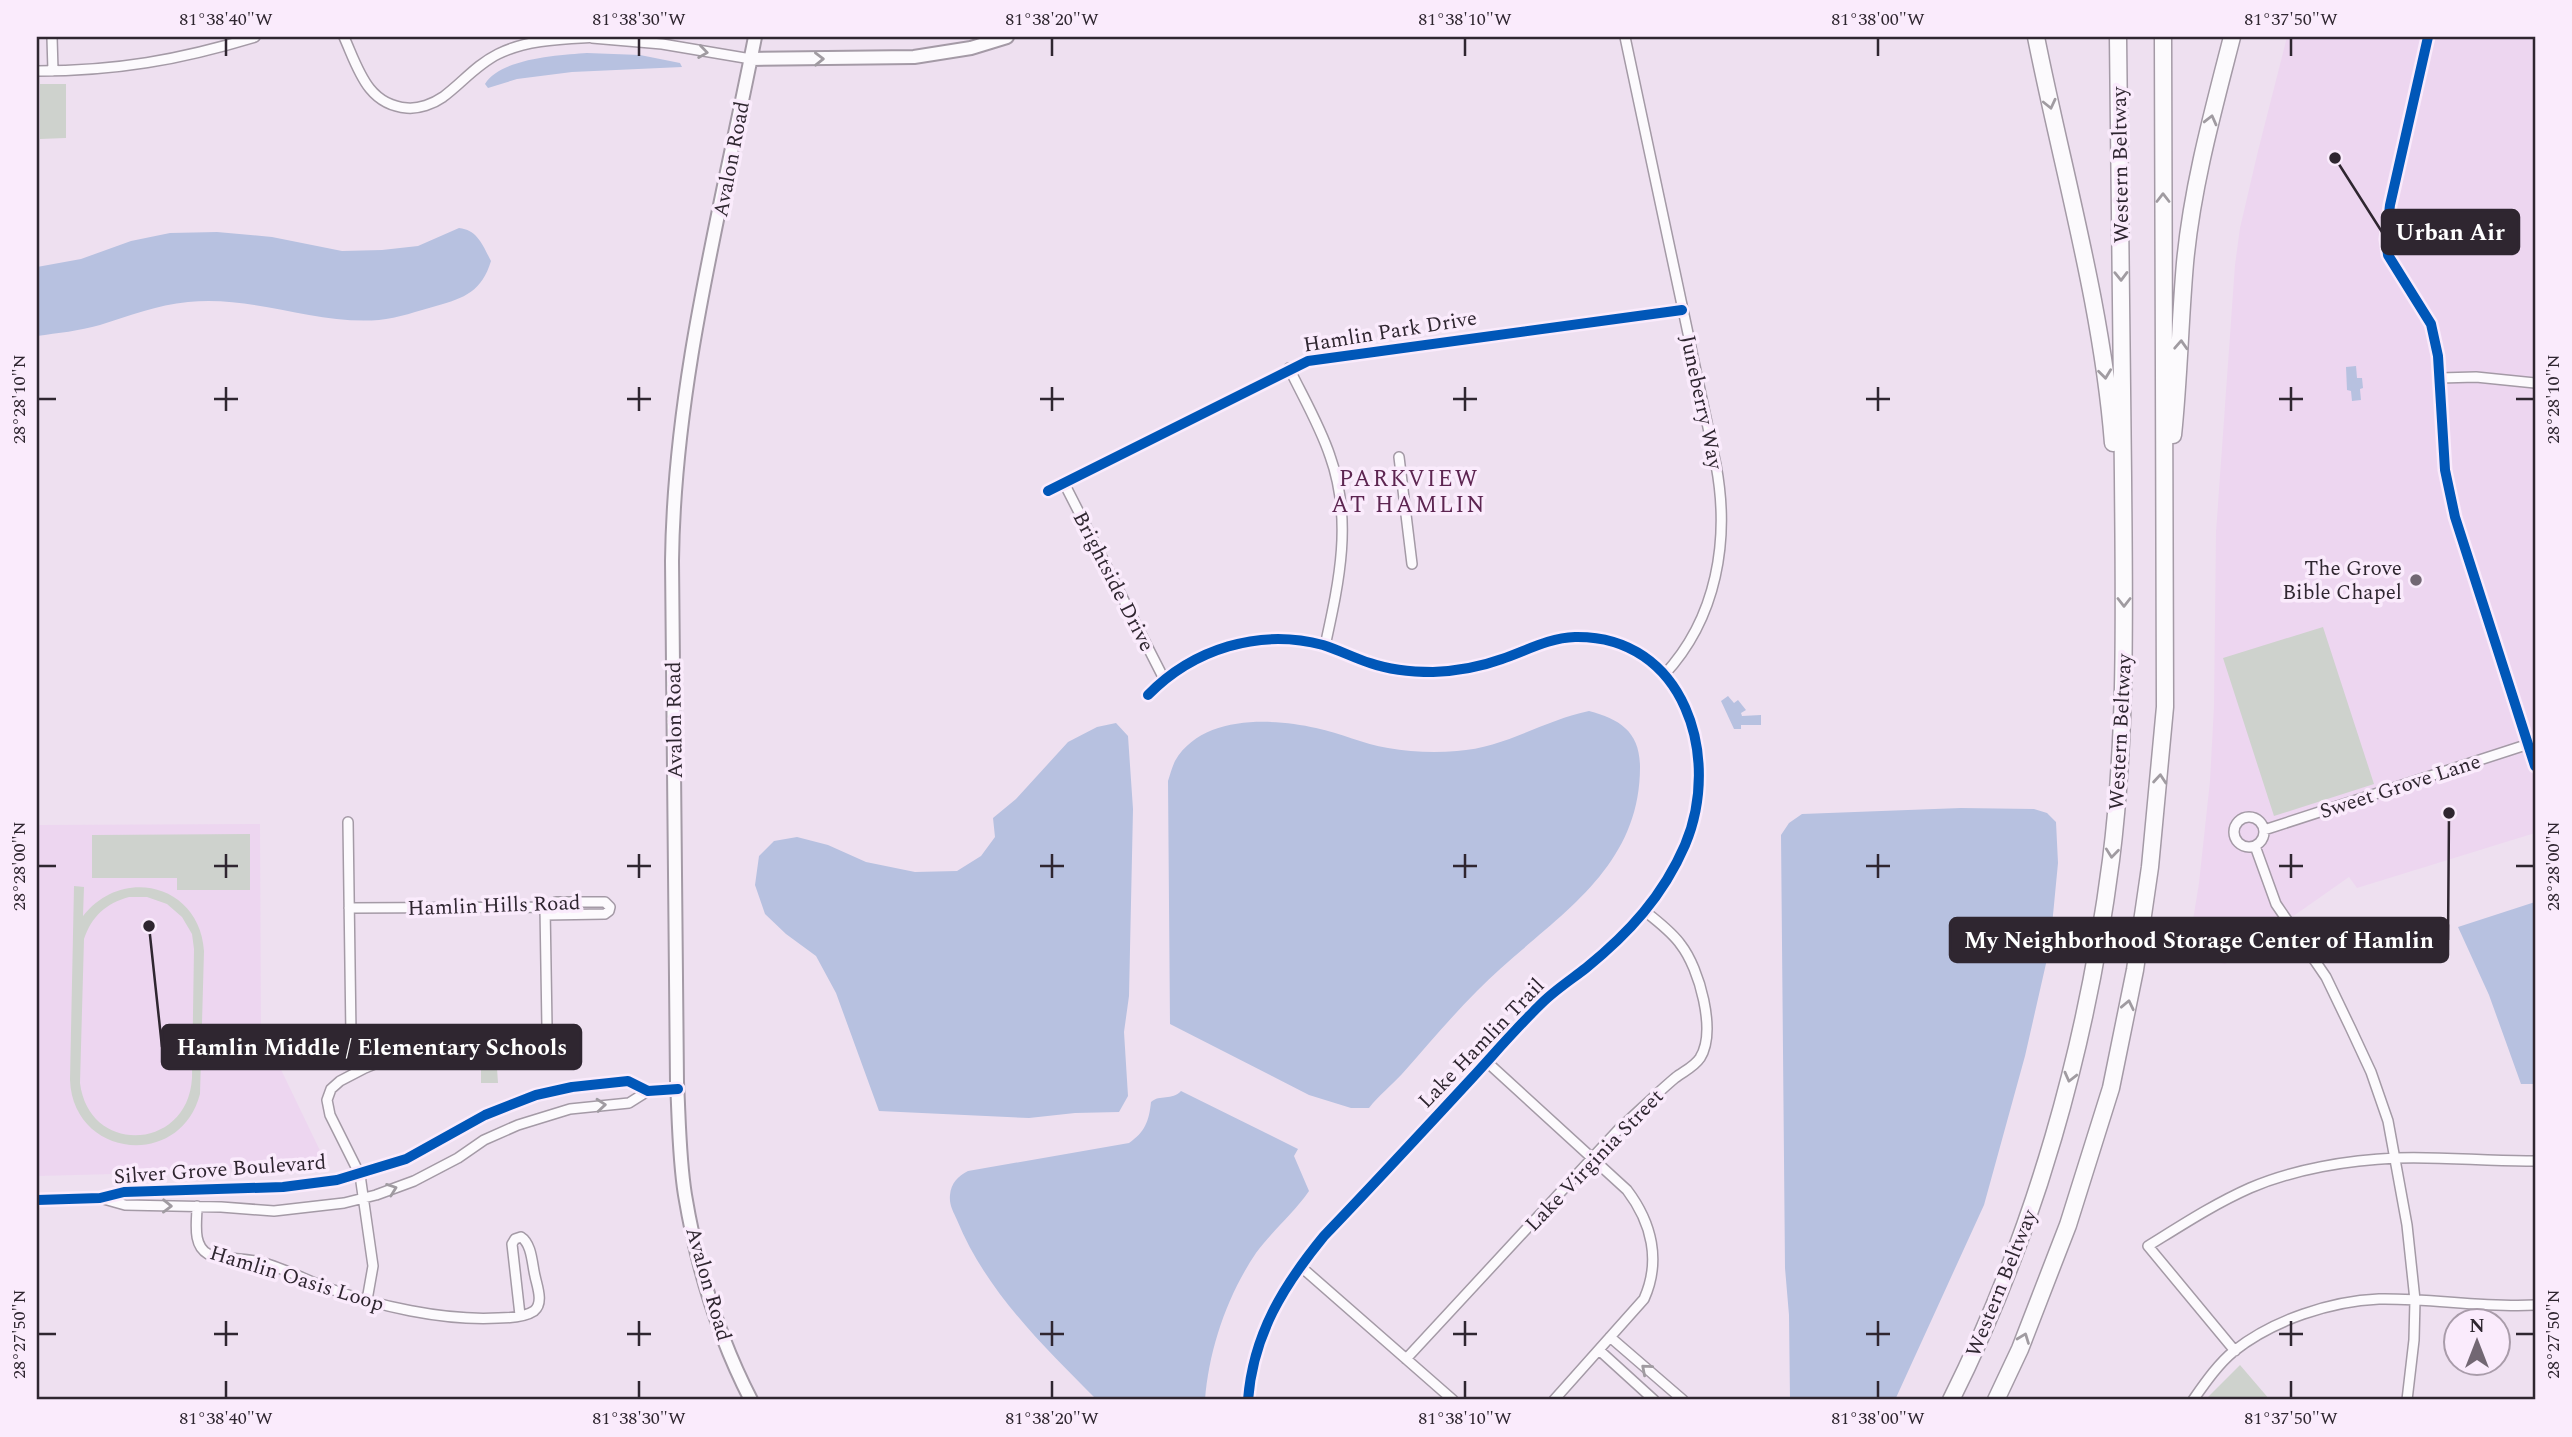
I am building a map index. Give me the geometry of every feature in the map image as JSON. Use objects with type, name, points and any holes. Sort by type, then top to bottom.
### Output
[{"type":"highway","points":[[2036,37],[2099,331],[2113,435],[2124,566]]},
{"type":"highway","name":"Western Beltway","points":[[1951,1400],[2002,1283],[2035,1198],[2071,1077],[2096,958],[2111,860],[2119,778],[2124,670],[2118,37]]},
{"type":"highway","name":"Western Beltway","points":[[1996,1400],[2020,1349],[2072,1213],[2111,1088],[2135,970],[2160,783],[2165,707],[2166,511],[2162,37]]},
{"type":"highway","points":[[2166,511],[2179,380],[2185,263],[2194,199],[2231,37]]},
{"type":"main road","name":"Avalon Road","points":[[751,1400],[719,1327],[700,1270],[685,1194],[678,1089],[672,561],[675,475],[694,343],[755,37]]},
{"type":"main road","points":[[751,60],[914,57],[971,48],[1007,37]]},
{"type":"street","points":[[52,37],[53,71]]},
{"type":"street","points":[[37,71],[107,69],[158,62],[200,54],[255,37]]},
{"type":"street","points":[[344,37],[360,75],[377,98],[389,104],[412,108],[433,103],[482,63],[500,52],[523,45],[598,37]]},
{"type":"street","name":"Juneberry Way","points":[[1625,37],[1718,478],[1721,534],[1716,578],[1704,613],[1686,649],[1664,675]]},
{"type":"street","points":[[2428,37],[2390,205],[2386,239],[2388,256],[2431,324],[2440,378],[2445,470],[2455,517],[2532,743],[2535,766]]},
{"type":"street","points":[[587,38],[650,42],[751,60]]},
{"type":"street","name":"Hamlin Park Drive","points":[[1048,491],[1308,361],[1682,310]]},
{"type":"street","points":[[1289,369],[1329,453],[1341,501],[1344,531],[1342,569],[1325,646]]},
{"type":"street","points":[[2440,378],[2476,377],[2535,383]]},
{"type":"street","points":[[1399,457],[1412,565]]},
{"type":"street","name":"Brightside Drive","points":[[1064,483],[1164,679]]},
{"type":"street","name":"Lake Hamlin Trail","points":[[1148,695],[1164,679],[1199,657],[1246,642],[1288,639],[1325,646],[1380,666],[1431,672],[1471,668],[1547,642],[1584,638],[1625,648],[1642,657],[1664,675],[1684,702],[1695,731],[1698,797],[1685,844],[1646,912],[1630,930],[1544,1001],[1300,1266],[1272,1311],[1250,1371],[1248,1400]]},
{"type":"street","name":"Sweet Grove Lane","points":[[2264,830],[2532,743]]},
{"type":"street","points":[[2252,817],[2260,822],[2264,830],[2262,839],[2255,846],[2245,846],[2236,840],[2233,831],[2242,818],[2252,817]]},
{"type":"street","points":[[348,822],[351,1035],[365,1068]]},
{"type":"street","points":[[2255,846],[2276,904],[2326,977],[2371,1072],[2388,1121],[2407,1225],[2415,1300],[2414,1340],[2407,1400]]},
{"type":"street","name":"Hamlin Hills Road","points":[[349,908],[605,914],[610,907],[605,902],[556,902],[545,911]]},
{"type":"street","points":[[367,1300],[373,1266],[360,1175],[330,1115],[327,1097],[337,1083],[409,1050],[526,1049],[540,1044],[545,1038],[547,1027],[545,911]]},
{"type":"street","name":"Lake Virginia Street","points":[[1406,1359],[1592,1158],[1653,1097],[1696,1063],[1705,1047],[1703,997],[1694,968],[1673,934],[1646,912]]},
{"type":"street","points":[[1487,1062],[1627,1190],[1637,1203],[1651,1233],[1651,1284],[1644,1299],[1554,1400]]},
{"type":"street","name":"Silver Grove Boulevard","points":[[37,1200],[100,1198],[124,1192],[306,1185],[360,1175],[406,1158],[485,1115],[536,1096],[572,1087],[628,1081],[648,1091]]},
{"type":"street","name":"Silver Grove Boulevard","points":[[100,1198],[125,1205],[288,1211],[328,1206],[399,1187],[431,1173],[484,1140],[517,1125],[561,1111],[629,1103],[648,1091],[678,1089]]},
{"type":"street","points":[[2235,1351],[2148,1246],[2203,1211],[2253,1187],[2344,1163],[2396,1158],[2535,1160]]},
{"type":"street","name":"Hamlin Oasis Loop","points":[[197,1206],[197,1242],[205,1253],[261,1262],[367,1300],[406,1309],[462,1317],[501,1318],[520,1315]]},
{"type":"street","points":[[519,1237],[527,1242],[539,1297],[536,1309],[520,1315],[512,1248],[513,1241],[519,1237]]},
{"type":"street","points":[[1300,1266],[1453,1400]]},
{"type":"street","points":[[2193,1400],[2235,1351],[2278,1325],[2314,1310],[2378,1299],[2484,1306],[2535,1305]]},
{"type":"street","points":[[1610,1337],[1682,1400]]},
{"type":"street","points":[[1599,1350],[1654,1400]]},
{"type":"shaded area","points":[[2287,37],[2535,37],[2535,833],[2357,888],[2349,877],[2225,964],[2187,957],[2199,883],[2210,781],[2214,706],[2216,532],[2235,265],[2240,228]]},
{"type":"shaded area","points":[[40,84],[66,84],[66,138],[40,139]]},
{"type":"shaded area","points":[[2323,627],[2374,784],[2274,816],[2223,658]]},
{"type":"shaded area","points":[[260,824],[261,1028],[325,1161],[293,1166],[37,1176],[37,825]]},
{"type":"shaded area","points":[[250,834],[250,890],[177,890],[177,878],[92,878],[92,835]]},
{"type":"shaded area","points":[[74,886],[84,887],[83,916],[100,900],[118,891],[138,887],[175,897],[189,911],[199,928],[204,951],[200,1094],[189,1118],[172,1135],[151,1144],[129,1145],[107,1139],[89,1126],[76,1106],[70,1080]],"holes":[[[129,897],[147,897],[167,904],[182,917],[192,934],[192,1078],[186,1102],[174,1120],[157,1131],[138,1135],[118,1133],[101,1123],[87,1107],[80,1083],[84,939],[95,918],[106,907]]]},
{"type":"shaded area","points":[[497,1068],[498,1083],[481,1083],[481,1069]]},
{"type":"shaded area","points":[[2240,1365],[2270,1400],[2205,1400]]},
{"type":"water","points":[[587,53],[640,55],[680,63],[682,67],[572,72],[517,79],[488,88],[485,84],[493,75],[517,63]]},
{"type":"water","points":[[459,228],[475,235],[491,261],[483,280],[471,292],[456,300],[401,316],[355,320],[236,303],[188,302],[154,308],[92,327],[37,336],[37,267],[81,259],[131,241],[170,233],[217,232],[272,237],[342,251],[382,250],[418,246]]},
{"type":"water","points":[[2356,366],[2357,378],[2362,378],[2363,388],[2360,389],[2361,400],[2352,401],[2351,391],[2347,390],[2346,367]]},
{"type":"water","points":[[1728,696],[1734,703],[1738,700],[1746,710],[1741,713],[1742,716],[1761,715],[1761,725],[1741,725],[1741,729],[1734,729],[1721,701]]},
{"type":"water","points":[[1589,711],[1610,718],[1626,729],[1632,736],[1639,755],[1636,805],[1624,839],[1606,868],[1584,894],[1477,991],[1369,1108],[1351,1108],[1309,1095],[1170,1024],[1168,781],[1175,761],[1187,746],[1202,735],[1220,728],[1279,722],[1316,728],[1396,749],[1422,752],[1457,751],[1492,745]]},
{"type":"water","points":[[1116,723],[1128,736],[1133,809],[1129,996],[1124,1032],[1128,1096],[1119,1112],[1029,1118],[879,1111],[836,993],[816,956],[765,914],[755,885],[759,856],[774,841],[797,837],[828,845],[866,862],[915,872],[957,871],[981,856],[995,837],[993,818],[1016,799],[1068,742],[1097,727]]},
{"type":"water","points":[[1961,808],[2034,809],[2047,813],[2056,822],[2058,863],[2050,946],[2025,1056],[1984,1205],[1895,1400],[1790,1400],[1789,1315],[1785,1268],[1781,835],[1789,823],[1802,814]]},
{"type":"water","points":[[2535,902],[2535,1084],[2521,1084],[2489,995],[2458,927]]},
{"type":"water","points":[[1181,1091],[1298,1149],[1294,1156],[1309,1191],[1256,1253],[1236,1287],[1215,1342],[1205,1400],[1097,1400],[1018,1317],[984,1271],[952,1208],[952,1187],[961,1175],[968,1171],[1129,1143],[1145,1126],[1151,1102],[1158,1098],[1174,1096]]},
{"type":"cycle path","points":[[2428,37],[2390,205],[2386,239],[2388,255],[2431,324],[2438,356],[2445,470],[2455,517],[2535,766]]},
{"type":"cycle path","points":[[1048,491],[1308,361],[1682,310]]},
{"type":"cycle path","points":[[1148,695],[1185,665],[1206,654],[1251,641],[1299,640],[1323,645],[1385,667],[1433,672],[1477,666],[1546,642],[1575,637],[1613,642],[1644,656],[1668,679],[1685,708],[1695,740],[1699,776],[1695,811],[1685,845],[1666,881],[1617,941],[1533,1012],[1324,1236],[1272,1312],[1256,1354],[1248,1400]]},
{"type":"cycle path","points":[[37,1200],[100,1198],[124,1192],[283,1187],[337,1180],[406,1159],[485,1115],[536,1095],[572,1087],[628,1081],[648,1091],[678,1089]]},
{"type":"place","name":"Urban Air","points":[[2335,158]]},
{"type":"place","name":"The Grove Bible Chapel","points":[[2416,580]]},
{"type":"place","name":"My Neighborhood Storage Center of Hamlin","points":[[2449,813]]},
{"type":"place","name":"Hamlin Middle / Elementary Schools","points":[[149,926]]},
{"type":"district","name":"PARKVIEW AT HAMLIN","points":[[1409,491]]}]
